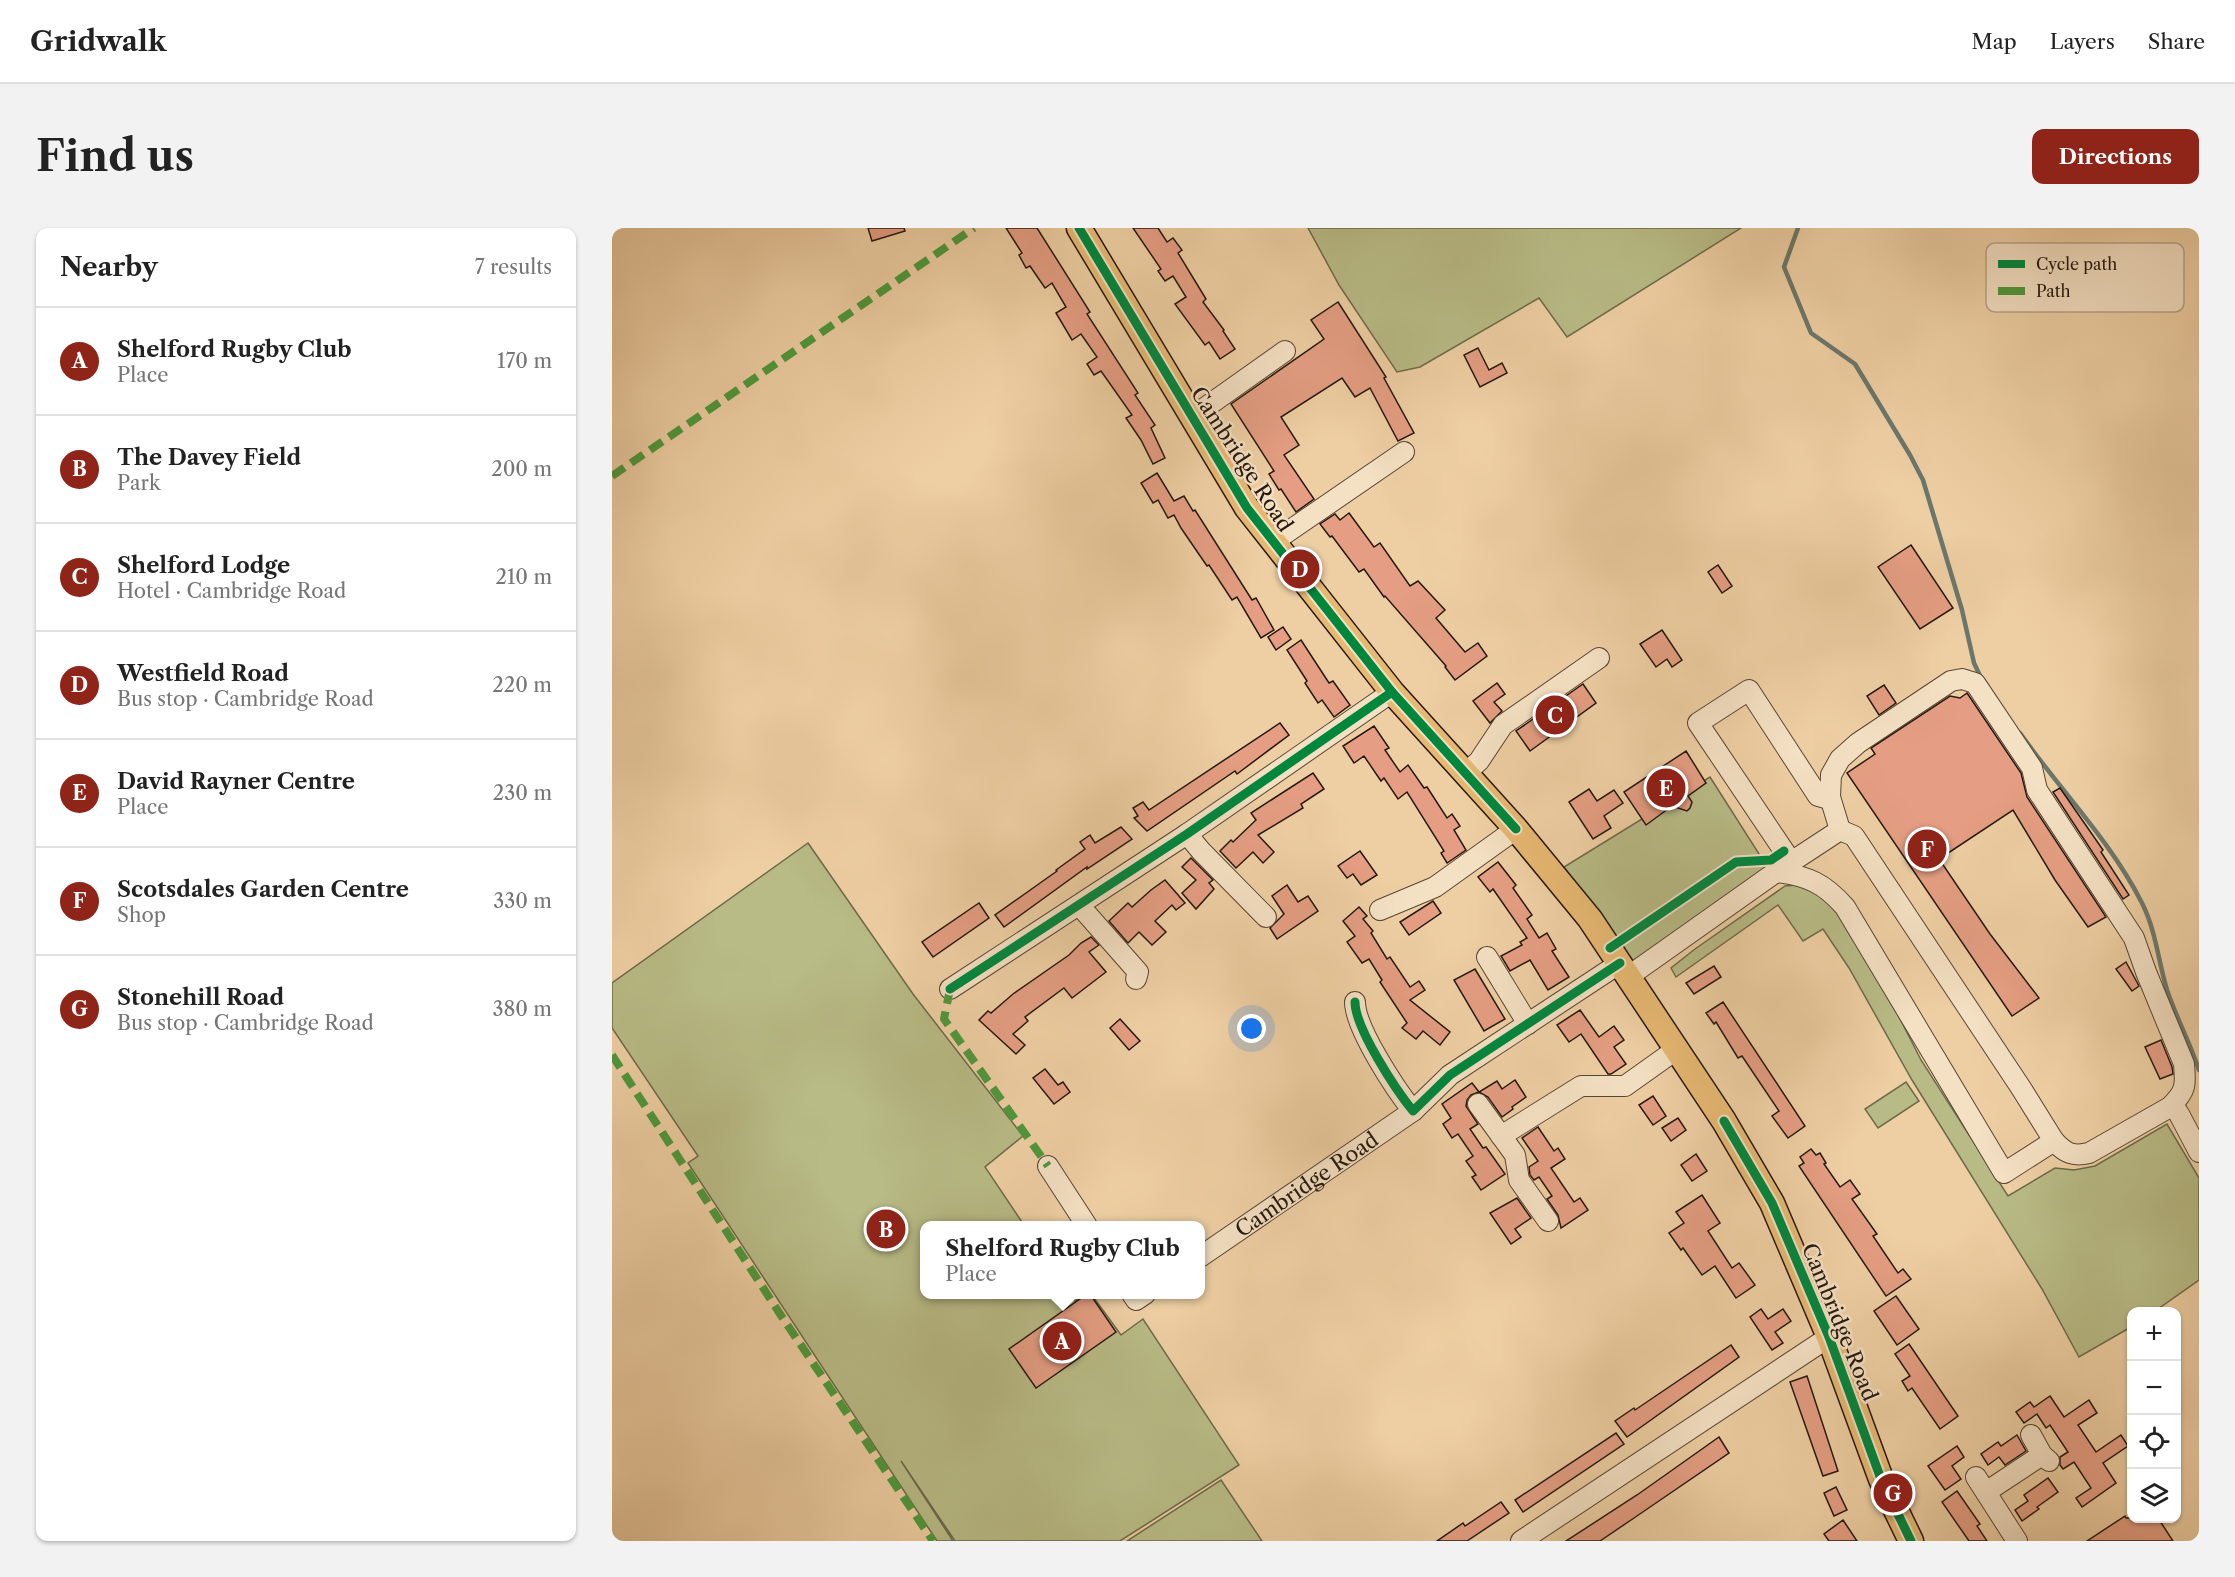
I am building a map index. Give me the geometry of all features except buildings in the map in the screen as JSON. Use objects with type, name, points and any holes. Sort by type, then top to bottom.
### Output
[{"type":"main road","name":"Cambridge Road","points":[[1078,228],[1247,508],[1392,692],[1516,829],[1590,919],[1724,1121],[1772,1203],[1829,1337],[1881,1479],[1911,1541]]},
{"type":"street","points":[[1192,417],[1285,351]]},
{"type":"street","points":[[1273,542],[1404,452]]},
{"type":"street","points":[[1466,773],[1479,761],[1503,725],[1599,658]]},
{"type":"street","points":[[1962,679],[1975,683],[2032,768],[2037,790],[2134,938],[2184,1064],[2186,1079],[2183,1094],[2170,1107],[2089,1153],[2077,1156],[2062,1151],[1854,836],[1840,830],[1830,797],[1832,775],[1840,759],[1857,743],[1951,681],[1962,679]]},
{"type":"street","points":[[1830,797],[1818,796],[1749,690],[1698,723],[1784,867],[1833,893],[1845,907],[2004,1173],[2054,1141]]},
{"type":"street","points":[[950,989],[1187,834],[1392,692]]},
{"type":"street","points":[[1380,910],[1435,887],[1516,829]]},
{"type":"street","points":[[1624,969],[1840,830]]},
{"type":"street","points":[[1187,834],[1266,917]]},
{"type":"street","points":[[1079,905],[1137,972],[1136,979]]},
{"type":"street","points":[[1487,957],[1528,1024]]},
{"type":"street","name":"Cambridge Road","points":[[1205,1254],[1413,1111],[1450,1075],[1528,1024],[1624,969]]},
{"type":"street","points":[[1354,1002],[1354,1010],[1360,1025],[1387,1075],[1413,1111]]},
{"type":"street","points":[[1501,1136],[1581,1086],[1625,1086],[1677,1049]]},
{"type":"street","points":[[1478,1104],[1515,1155],[1518,1180],[1548,1221]]},
{"type":"street","points":[[2170,1107],[2175,1108],[2179,1114],[2199,1152]]},
{"type":"street","points":[[1048,1166],[1084,1221]]},
{"type":"street","points":[[1521,1541],[1829,1337]]},
{"type":"street","points":[[2017,1541],[1981,1485],[2046,1458],[2031,1435]]},
{"type":"green space","points":[[1308,228],[1741,228],[1567,337],[1539,298],[1420,367],[1397,372],[1339,285]]},
{"type":"green space","points":[[1710,777],[1768,868],[1631,962],[1564,867]]},
{"type":"green space","points":[[808,843],[913,994],[1023,1136],[985,1167],[1021,1221],[920,1221],[920,1299],[1074,1299],[1075,1301],[1095,1299],[1121,1335],[1143,1319],[1239,1465],[1120,1541],[955,1541],[901,1461],[953,1541],[937,1541],[688,1163],[698,1156],[612,1028],[612,983]]},
{"type":"green space","points":[[1796,885],[1824,896],[1848,924],[1868,956],[1921,1060],[2008,1196],[2055,1168],[2074,1170],[2095,1166],[2167,1124],[2199,1178],[2199,1280],[2161,1307],[2127,1307],[2127,1329],[2079,1357],[2042,1289],[1912,1080],[1849,968],[1823,929],[1803,941],[1778,905],[1676,977],[1671,968],[1785,886]]},
{"type":"green space","points":[[1906,1082],[1919,1101],[1878,1128],[1865,1109]]},
{"type":"green space","points":[[1221,1480],[1262,1541],[1127,1541]]},
{"type":"waterway","points":[[1798,228],[1784,267],[1811,333],[1855,364],[1923,480],[1962,610],[1974,663],[1982,680]]},
{"type":"waterway","points":[[2020,733],[2100,837],[2142,903],[2154,935],[2167,990],[2199,1070]]},
{"type":"marked path","points":[[612,476],[974,228]]},
{"type":"marked path","points":[[950,989],[944,1019],[1048,1166]]},
{"type":"marked path","points":[[612,1055],[782,1317],[933,1541]]},
{"type":"cycle path","points":[[1079,228],[1247,508],[1392,692],[1516,829]]},
{"type":"cycle path","points":[[950,989],[1187,834],[1392,692]]},
{"type":"cycle path","points":[[1610,948],[1736,862],[1771,860],[1784,851]]},
{"type":"cycle path","points":[[1355,1002],[1369,1042],[1387,1074],[1413,1111],[1450,1075],[1620,963]]},
{"type":"cycle path","points":[[1724,1121],[1772,1203],[1829,1337],[1881,1479],[1911,1541]]},
{"type":"place","name":"Westfield Road","points":[[1300,569]]},
{"type":"place","name":"Shelford Lodge","points":[[1555,715]]},
{"type":"place","name":"David Rayner Centre","points":[[1666,788]]},
{"type":"place","name":"Scotsdales Garden Centre","points":[[1927,849]]},
{"type":"place","name":"The Davey Field","points":[[886,1229]]},
{"type":"place","name":"Shelford Rugby Club","points":[[1062,1341]]},
{"type":"place","name":"Stonehill Road","points":[[1893,1493]]}]
